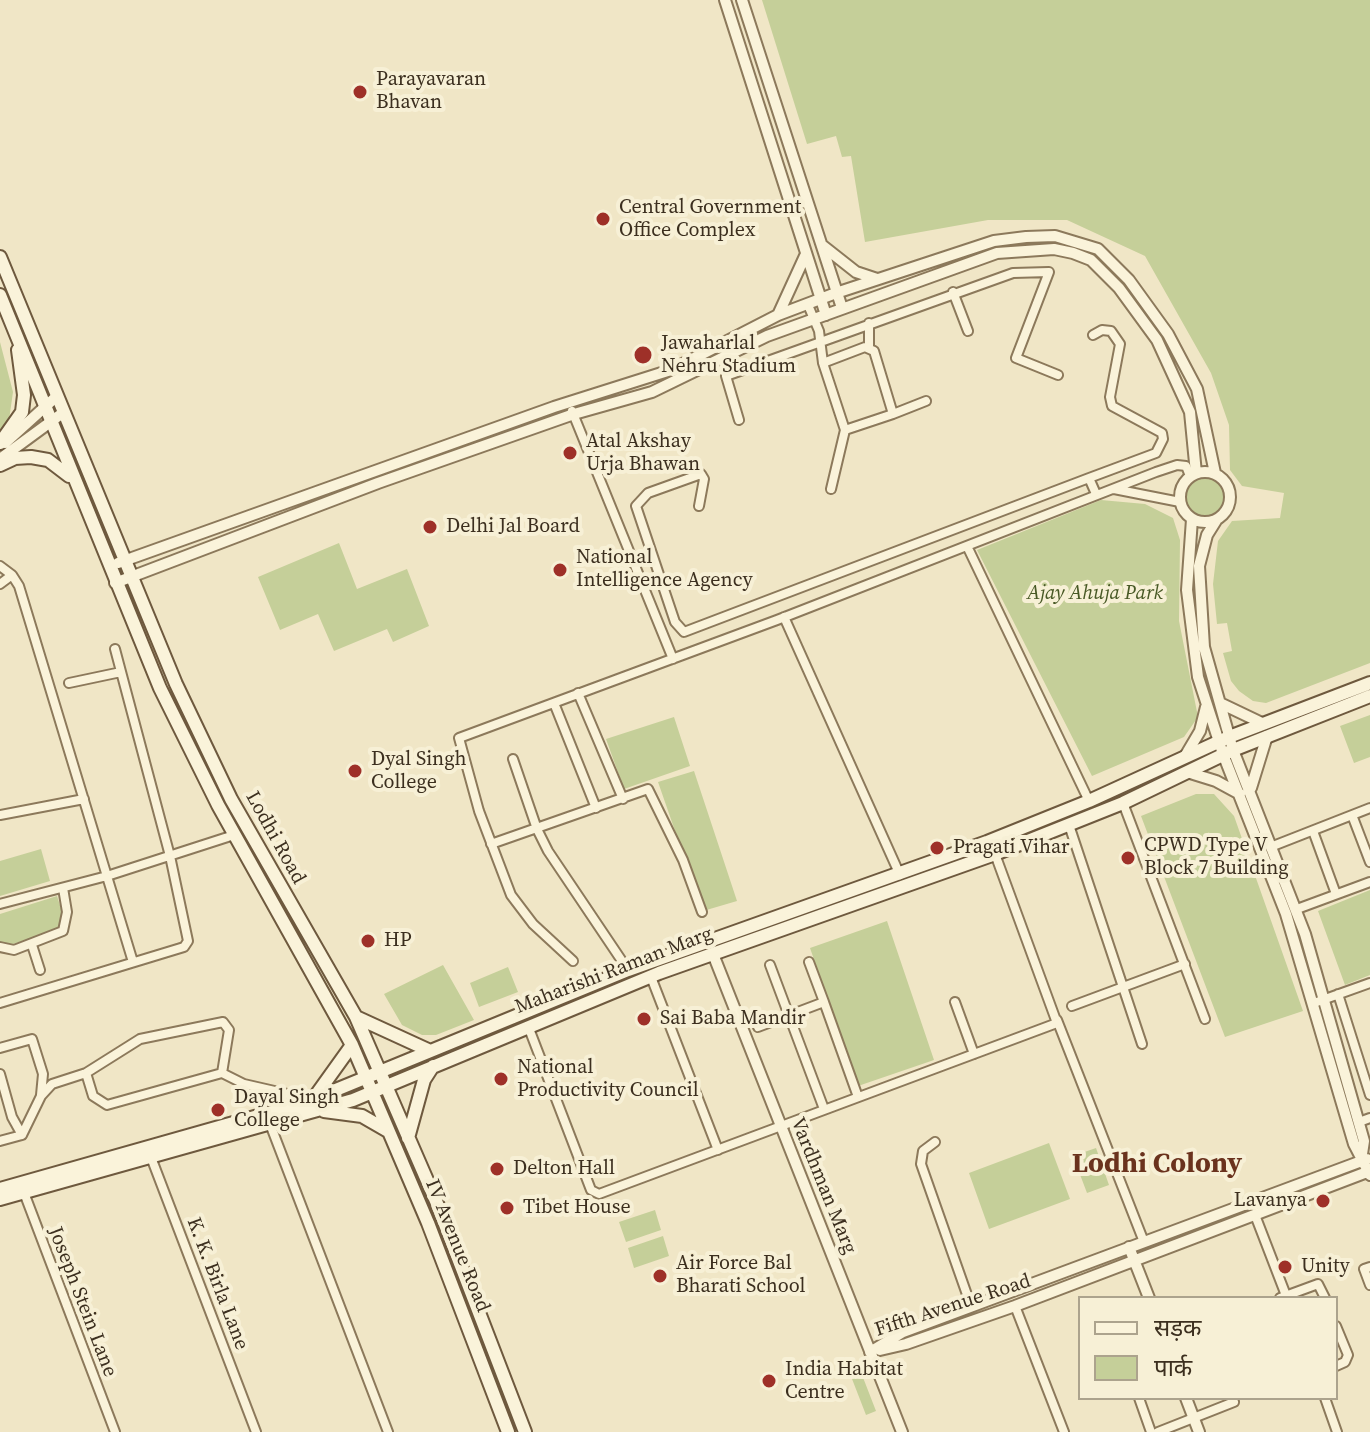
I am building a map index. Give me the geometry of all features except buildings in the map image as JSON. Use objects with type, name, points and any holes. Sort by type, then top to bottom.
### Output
[{"type":"main road","name":"Lodhi Road","points":[[0,257],[124,561],[231,799],[356,1017],[436,1201],[525,1432]]},
{"type":"main road","name":"Lodhi Road","points":[[0,295],[108,567],[160,688],[234,835],[352,1045],[365,1077]]},
{"type":"main road","points":[[0,445],[22,412],[24,395],[15,333]]},
{"type":"main road","points":[[0,465],[15,458],[48,460],[62,468],[76,484]]},
{"type":"main road","points":[[1266,730],[1370,683]]},
{"type":"main road","points":[[1266,730],[1370,696]]},
{"type":"main road","name":"Maharishi Raman Marg","points":[[0,1199],[22,1188],[270,1124],[365,1077],[628,970],[900,875],[1185,765],[1266,730]]},
{"type":"main road","name":"Maharishi Raman Marg","points":[[150,1154],[311,1104],[371,1092],[651,977],[1069,825],[1123,803],[1185,765]]},
{"type":"main road","points":[[356,1017],[428,1050]]},
{"type":"main road","points":[[352,1045],[311,1104],[362,1116],[388,1131]]},
{"type":"main road","points":[[408,1138],[424,1080],[435,1064]]},
{"type":"main road","name":"IV Avenue Road","points":[[365,1077],[428,1223],[508,1432]]},
{"type":"main road","name":"Maharishi Raman Marg","points":[[0,1189],[22,1188]]},
{"type":"street","points":[[725,0],[826,315]]},
{"type":"street","points":[[742,0],[842,308]]},
{"type":"street","points":[[108,567],[568,403],[671,370],[778,315],[836,293],[994,241],[1055,236],[1098,249],[1129,280],[1160,323],[1197,389],[1215,473],[1226,482],[1231,496],[1227,510],[1217,519],[1209,522],[1192,519]]},
{"type":"street","points":[[821,245],[856,272],[878,279]]},
{"type":"street","points":[[115,583],[289,515],[574,414],[652,392],[767,336],[997,253],[1054,249],[1091,260],[1119,288],[1157,340],[1194,425],[1193,474],[1181,487],[1180,502],[1192,519],[1189,620],[1192,651],[1206,705],[1245,792],[1319,1001],[1359,1122],[1370,1172]]},
{"type":"street","points":[[778,315],[805,256]]},
{"type":"street","points":[[739,420],[726,376],[1003,274],[1048,270],[1015,356],[1058,375]]},
{"type":"street","points":[[953,292],[968,331]]},
{"type":"street","points":[[808,305],[845,430],[831,489]]},
{"type":"street","points":[[869,323],[869,346],[874,351],[893,414]]},
{"type":"street","points":[[699,506],[704,479],[701,474],[648,493],[636,506],[678,629],[684,632],[1156,453],[1163,439],[1162,433],[1112,406],[1110,397],[1120,344],[1111,331],[1102,330],[1093,335]]},
{"type":"street","points":[[823,363],[869,346]]},
{"type":"street","points":[[0,445],[57,396]]},
{"type":"street","points":[[845,430],[926,401]]},
{"type":"street","points":[[568,403],[673,659]]},
{"type":"street","points":[[0,459],[64,412]]},
{"type":"street","points":[[573,961],[514,901],[491,844],[458,740],[784,617],[1096,494],[1177,465],[1186,466],[1193,474]]},
{"type":"street","points":[[1193,474],[1215,473]]},
{"type":"street","points":[[1089,478],[1096,494]]},
{"type":"street","points":[[1114,489],[1180,502]]},
{"type":"street","points":[[1217,519],[1204,545],[1199,590],[1204,647],[1220,703],[1226,745]]},
{"type":"street","points":[[967,546],[1089,801]]},
{"type":"street","points":[[0,566],[12,575],[19,586],[133,962]]},
{"type":"street","points":[[0,584],[12,575]]},
{"type":"street","points":[[756,606],[763,625]]},
{"type":"street","points":[[784,617],[900,875]]},
{"type":"street","points":[[0,1003],[184,947],[188,941],[170,856],[115,649]]},
{"type":"street","points":[[69,683],[121,672]]},
{"type":"street","points":[[578,693],[623,799]]},
{"type":"street","points":[[554,703],[596,808]]},
{"type":"street","points":[[1220,703],[1266,730],[1245,792]]},
{"type":"street","points":[[1206,705],[1200,731],[1185,765],[1245,792],[1273,846],[1297,909],[1354,1144],[1365,1157]]},
{"type":"street","points":[[513,759],[537,829],[628,970]]},
{"type":"street","points":[[491,844],[650,791],[683,860],[702,912]]},
{"type":"street","points":[[0,815],[84,799]]},
{"type":"street","points":[[1123,803],[1205,1019]]},
{"type":"street","points":[[1273,846],[1370,808]]},
{"type":"street","points":[[1352,815],[1370,862]]},
{"type":"street","points":[[1069,825],[1142,1044]]},
{"type":"street","points":[[1313,831],[1336,894]]},
{"type":"street","points":[[0,904],[107,876],[234,835]]},
{"type":"street","points":[[995,854],[1144,1242]]},
{"type":"street","points":[[1297,909],[1370,882]]},
{"type":"street","points":[[0,947],[14,950],[63,931],[67,912],[63,888]]},
{"type":"street","points":[[32,945],[40,970]]},
{"type":"street","name":"Vardhman Marg","points":[[713,954],[902,1432]]},
{"type":"street","points":[[809,962],[858,1097]]},
{"type":"street","points":[[1072,1006],[1185,964]]},
{"type":"street","points":[[770,965],[824,1109]]},
{"type":"street","points":[[651,977],[718,1150]]},
{"type":"street","points":[[1319,1001],[1370,983]]},
{"type":"street","points":[[1338,994],[1370,1095]]},
{"type":"street","points":[[758,1027],[824,1002]]},
{"type":"street","points":[[955,1002],[974,1054]]},
{"type":"street","points":[[528,1026],[595,1195],[1054,1024],[1057,1020]]},
{"type":"street","points":[[0,1141],[22,1135],[41,1096],[52,1084],[86,1073],[140,1039],[223,1022],[229,1030],[222,1073]]},
{"type":"street","points":[[0,1048],[32,1039],[43,1074],[41,1096]]},
{"type":"street","points":[[86,1073],[93,1096],[107,1105],[222,1073],[244,1084],[292,1095],[311,1104]]},
{"type":"street","points":[[0,1074],[12,1117],[22,1135]]},
{"type":"street","points":[[1359,1122],[1370,1118]]},
{"type":"street","points":[[270,1124],[388,1432]]},
{"type":"street","points":[[935,1142],[923,1151],[921,1164],[971,1306]]},
{"type":"street","name":"K. K. Birla Lane","points":[[150,1154],[256,1432]]},
{"type":"street","name":"Fifth Avenue Road","points":[[870,1352],[903,1332],[1365,1157]]},
{"type":"street","name":"Fifth Avenue Road","points":[[870,1352],[906,1344],[1015,1306],[1370,1172]]},
{"type":"street","name":"Joseph Stein Lane","points":[[22,1188],[115,1432]]},
{"type":"street","points":[[1255,1215],[1284,1296]]},
{"type":"street","points":[[1129,1247],[1148,1296]]},
{"type":"street","points":[[1370,1267],[1364,1269],[1370,1285]]},
{"type":"street","points":[[1287,1296],[1318,1284],[1324,1296]]},
{"type":"street","points":[[1015,1306],[1064,1432]]},
{"type":"street","points":[[1338,1331],[1348,1355],[1345,1362],[1338,1365]]},
{"type":"street","points":[[1140,1400],[1151,1432]]},
{"type":"street","points":[[1187,1400],[1199,1432]]},
{"type":"street","points":[[1158,1432],[1233,1400]]},
{"type":"street","points":[[1326,1400],[1337,1432]]},
{"type":"green space","points":[[762,0],[1370,0],[1370,663],[1266,703],[1253,701],[1239,691],[1231,681],[1223,653],[1232,651],[1227,623],[1217,624],[1213,584],[1218,541],[1232,521],[1280,518],[1284,493],[1242,486],[1230,470],[1229,425],[1211,373],[1145,256],[1067,220],[988,220],[865,242],[851,156],[842,157],[836,136],[807,144]]},
{"type":"green space","points":[[0,342],[13,392],[9,420],[0,432]]},
{"type":"green space","points":[[1206,478],[1220,484],[1226,498],[1220,512],[1206,518],[1192,512],[1186,498],[1192,484]]},
{"type":"green space","name":"Ajay Ahuja Park","points":[[1101,500],[1145,504],[1173,518],[1180,540],[1179,621],[1198,717],[1184,737],[1092,776],[977,550]]},
{"type":"green space","points":[[339,543],[357,589],[407,569],[429,626],[393,642],[387,629],[334,651],[318,614],[280,630],[258,577]]},
{"type":"green space","points":[[1370,715],[1370,757],[1354,763],[1340,726]]},
{"type":"green space","points":[[674,717],[690,766],[624,789],[606,739]]},
{"type":"green space","points":[[694,771],[737,901],[703,911],[658,782]]},
{"type":"green space","points":[[1196,794],[1214,794],[1234,816],[1303,1011],[1225,1037],[1141,816]]},
{"type":"green space","points":[[41,849],[50,881],[0,896],[0,861]]},
{"type":"green space","points":[[1370,890],[1370,975],[1345,985],[1318,911]]},
{"type":"green space","points":[[57,896],[67,927],[0,948],[0,914]]},
{"type":"green space","points":[[887,921],[934,1060],[858,1086],[810,948]]},
{"type":"green space","points":[[443,965],[474,1020],[436,1035],[422,1035],[402,1025],[384,994]]},
{"type":"green space","points":[[508,967],[518,992],[479,1007],[470,983]]},
{"type":"green space","points":[[1049,1143],[1070,1199],[989,1229],[969,1173]]},
{"type":"green space","points":[[1096,1148],[1109,1185],[1087,1193],[1073,1156]]},
{"type":"green space","points":[[655,1210],[661,1230],[626,1242],[619,1222]]},
{"type":"green space","points":[[663,1236],[669,1256],[634,1268],[628,1248]]},
{"type":"green space","points":[[857,1362],[876,1411],[866,1415],[847,1366]]},
{"type":"place","name":"Parayavaran Bhavan","points":[[360,92]]},
{"type":"place","name":"Central Government Office Complex","points":[[603,219]]},
{"type":"place","name":"Jawaharlal Nehru Stadium","points":[[643,355]]},
{"type":"place","name":"Atal Akshay Urja Bhawan","points":[[570,453]]},
{"type":"place","name":"Delhi Jal Board","points":[[430,527]]},
{"type":"place","name":"National Intelligence Agency","points":[[560,570]]},
{"type":"place","name":"Dyal Singh College","points":[[355,771]]},
{"type":"place","name":"Pragati Vihar","points":[[937,848]]},
{"type":"place","name":"CPWD Type V Block 7 Building","points":[[1128,858]]},
{"type":"place","name":"HP","points":[[368,941]]},
{"type":"place","name":"Sai Baba Mandir","points":[[644,1019]]},
{"type":"place","name":"National Productivity Council","points":[[501,1079]]},
{"type":"place","name":"Dayal Singh College","points":[[218,1110]]},
{"type":"place","name":"Delton Hall","points":[[497,1169]]},
{"type":"place","name":"Lavanya","points":[[1323,1201]]},
{"type":"place","name":"Tibet House","points":[[507,1208]]},
{"type":"place","name":"Unity","points":[[1285,1267]]},
{"type":"place","name":"Air Force Bal Bharati School","points":[[660,1276]]},
{"type":"place","name":"India Habitat Centre","points":[[769,1381]]},
{"type":"district","name":"Lodhi Colony","points":[[1157,1165]]}]
